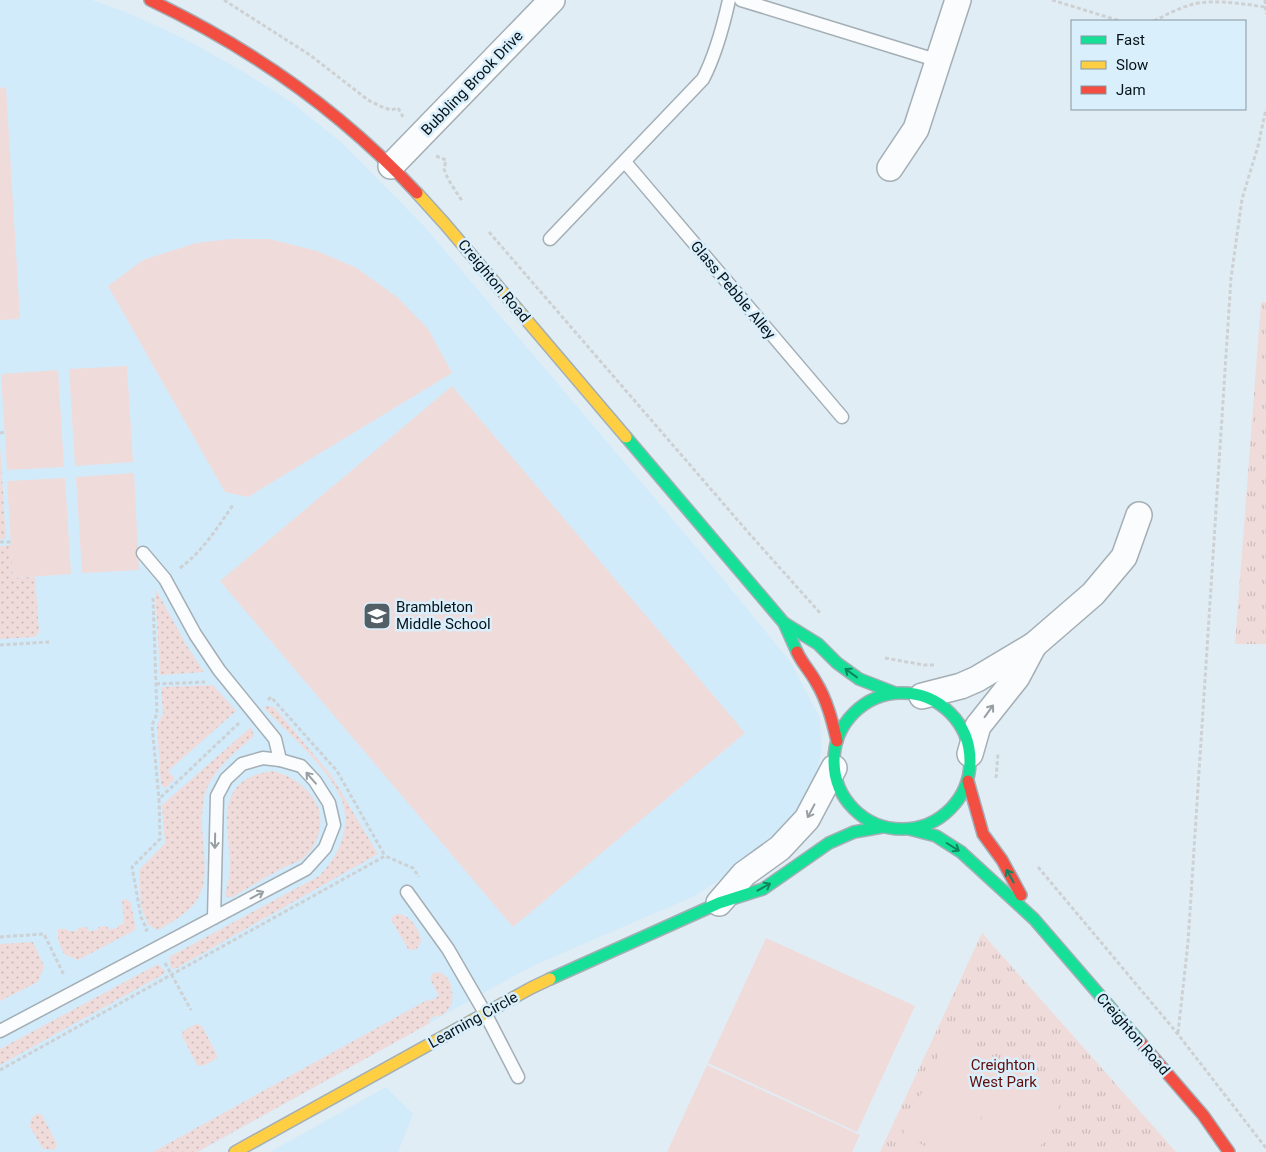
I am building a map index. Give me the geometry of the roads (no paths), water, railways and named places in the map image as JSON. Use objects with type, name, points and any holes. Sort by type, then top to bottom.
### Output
[{"type":"street","name":"Bubbling Brook Drive","points":[[391,166],[552,0]]},
{"type":"street","points":[[890,168],[916,129],[958,0]]},
{"type":"street","name":"Creighton Road","points":[[154,1],[223,36],[290,81],[356,134],[391,166],[445,224],[784,623],[800,659],[816,681],[828,705],[836,741],[834,768],[839,787],[849,804],[864,818],[882,827],[909,829],[936,836],[961,852],[1034,919],[1203,1115],[1229,1152]]},
{"type":"street","points":[[922,696],[961,686],[977,679],[1034,645],[1093,594],[1124,557],[1139,515]]},
{"type":"street","name":"Creighton Road","points":[[784,623],[818,644],[837,663],[859,679],[895,693]]},
{"type":"street","points":[[970,754],[978,726],[1017,677],[1034,645]]},
{"type":"street","name":"Creighton Road","points":[[836,741],[845,723],[858,708],[876,698],[895,693],[909,693],[922,696],[940,704],[955,718],[965,735],[970,754],[968,781],[959,799],[946,814],[928,824],[909,829]]},
{"type":"street","name":"Learning Circle","points":[[719,904],[744,874],[780,848],[807,819],[834,768]]},
{"type":"street","name":"Creighton Road","points":[[968,781],[983,834],[1002,860],[1034,919]]},
{"type":"street","name":"Learning Circle","points":[[236,1152],[253,1148],[531,988],[719,904],[762,889],[829,843],[854,832],[882,827]]},
{"type":"lane","points":[[550,239],[703,79],[713,57],[729,0]]},
{"type":"lane","points":[[741,0],[939,61]]},
{"type":"lane","name":"Glass Pebble Alley","points":[[625,162],[842,417]]},
{"type":"lane","points":[[143,553],[165,579],[195,634],[227,680],[275,740],[280,760]]},
{"type":"lane","points":[[0,1031],[306,870],[325,848],[334,825],[329,803],[315,781],[301,766],[280,760],[263,758],[242,764],[226,779],[217,796],[214,918]]},
{"type":"lane","points":[[407,892],[448,949],[485,1013],[518,1077]]},
{"type":"place","name":"Brambleton Middle School","points":[[377,616]]},
{"type":"park label","name":"Creighton West Park","points":[[1003,1074]]}]
